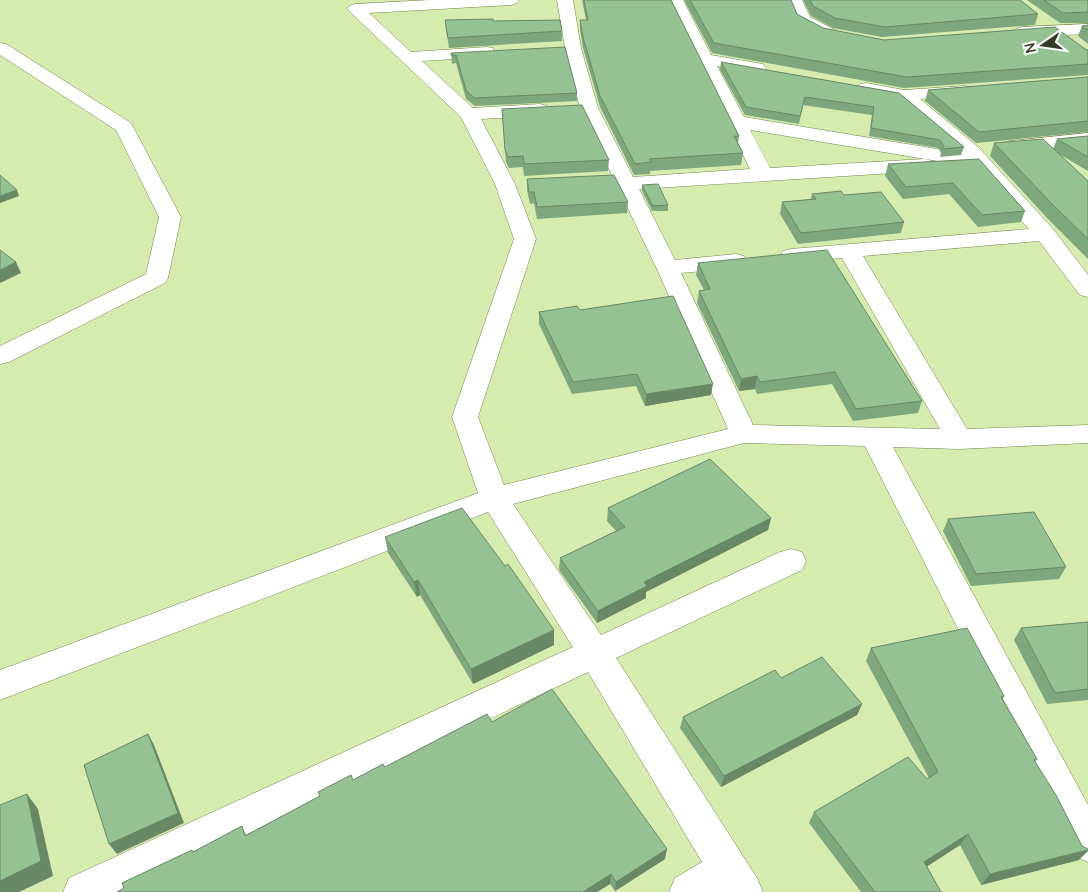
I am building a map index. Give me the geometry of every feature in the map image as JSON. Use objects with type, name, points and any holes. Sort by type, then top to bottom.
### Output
[{"type":"street","points":[[512,0],[354,9],[469,114],[515,184],[525,239],[465,417],[494,498],[594,652],[735,881],[689,892]]},
{"type":"street","points":[[565,0],[563,48],[574,109],[667,267],[744,434]]},
{"type":"street","points":[[675,0],[763,174]]},
{"type":"street","points":[[794,0],[802,20],[827,34],[845,37]]},
{"type":"street","points":[[1035,15],[1075,45]]},
{"type":"street","points":[[1007,34],[1088,29]]},
{"type":"street","points":[[0,48],[124,127],[170,217],[157,278],[0,356]]},
{"type":"street","points":[[406,57],[504,51]]},
{"type":"street","points":[[704,59],[771,70]]},
{"type":"street","points":[[846,84],[904,95],[982,89]]},
{"type":"street","points":[[904,95],[976,157],[1045,234],[1088,290]]},
{"type":"street","points":[[469,114],[574,109]]},
{"type":"street","points":[[736,122],[976,157]]},
{"type":"street","points":[[617,180],[763,174],[976,157],[1088,139]]},
{"type":"street","points":[[667,267],[1045,234]]},
{"type":"street","points":[[849,251],[959,439]]},
{"type":"street","points":[[0,685],[494,498],[744,434],[959,439],[1086,436]]},
{"type":"street","points":[[874,438],[1088,843]]},
{"type":"street","points":[[83,892],[791,561]]},
{"type":"building","points":[[584,0],[671,0],[739,136],[734,136],[743,153],[649,159],[651,162],[635,164],[600,96],[580,20],[588,20]]},
{"type":"building","points":[[690,0],[791,0],[797,14],[823,28],[884,40],[1055,27],[1088,50],[1088,64],[907,77],[714,43]]},
{"type":"building","points":[[810,0],[1020,0],[1038,14],[885,27],[835,18],[813,6]]},
{"type":"building","points":[[1044,0],[1088,0],[1088,12],[1063,13]]},
{"type":"building","points":[[493,19],[493,21],[560,20],[562,31],[448,38],[445,20]]},
{"type":"building","points":[[565,47],[577,93],[474,98],[466,90],[456,55],[451,55],[451,53]]},
{"type":"building","points":[[721,62],[899,93],[964,147],[942,149],[944,146],[940,140],[871,128],[874,107],[805,97],[800,116],[746,107]]},
{"type":"building","points":[[1088,77],[1088,121],[979,132],[928,90]]},
{"type":"building","points":[[582,105],[609,160],[524,164],[523,156],[508,157],[505,150],[502,109]]},
{"type":"building","points":[[1088,136],[1088,157],[1057,139]]},
{"type":"building","points":[[1043,139],[1088,181],[1088,239],[994,143]]},
{"type":"building","points":[[979,159],[1025,211],[982,215],[953,183],[906,187],[888,164]]},
{"type":"building","points":[[0,175],[17,190],[0,196]]},
{"type":"building","points":[[614,175],[628,202],[537,207],[534,192],[529,192],[527,179]]},
{"type":"building","points":[[658,184],[668,205],[653,206],[642,185]]},
{"type":"building","points":[[841,191],[844,195],[881,192],[904,222],[801,233],[782,202],[816,199],[812,194]]},
{"type":"building","points":[[0,250],[16,262],[0,270]]},
{"type":"building","points":[[827,250],[922,401],[856,409],[835,372],[760,382],[757,376],[741,379],[699,291],[710,289],[698,263]]},
{"type":"building","points":[[673,296],[713,384],[646,394],[637,374],[573,382],[539,312],[577,306],[580,310]]},
{"type":"building","points":[[710,459],[771,518],[644,582],[647,586],[598,611],[560,558],[625,527],[608,508]]},
{"type":"building","points":[[462,508],[505,566],[508,564],[554,630],[471,669],[418,580],[414,582],[385,537]]},
{"type":"building","points":[[1034,512],[1066,567],[976,574],[948,519]]},
{"type":"building","points":[[1088,622],[1088,689],[1055,693],[1021,628]]},
{"type":"building","points":[[967,628],[1004,696],[1001,697],[1037,759],[1034,760],[1056,795],[1082,846],[1088,850],[990,874],[968,834],[924,862],[941,892],[875,892],[814,812],[908,757],[927,779],[938,772],[871,648]]},
{"type":"building","points":[[822,657],[862,704],[724,776],[683,717],[775,670],[781,678]]},
{"type":"building","points":[[552,689],[667,849],[616,882],[611,874],[583,892],[117,892],[124,888],[122,883],[192,850],[193,852],[242,826],[245,836],[320,796],[318,792],[351,775],[353,780],[383,764],[385,767],[487,714],[492,722]]},
{"type":"building","points":[[148,734],[178,813],[109,844],[84,765]]},
{"type":"building","points":[[27,794],[41,861],[0,881],[0,805]]}]
